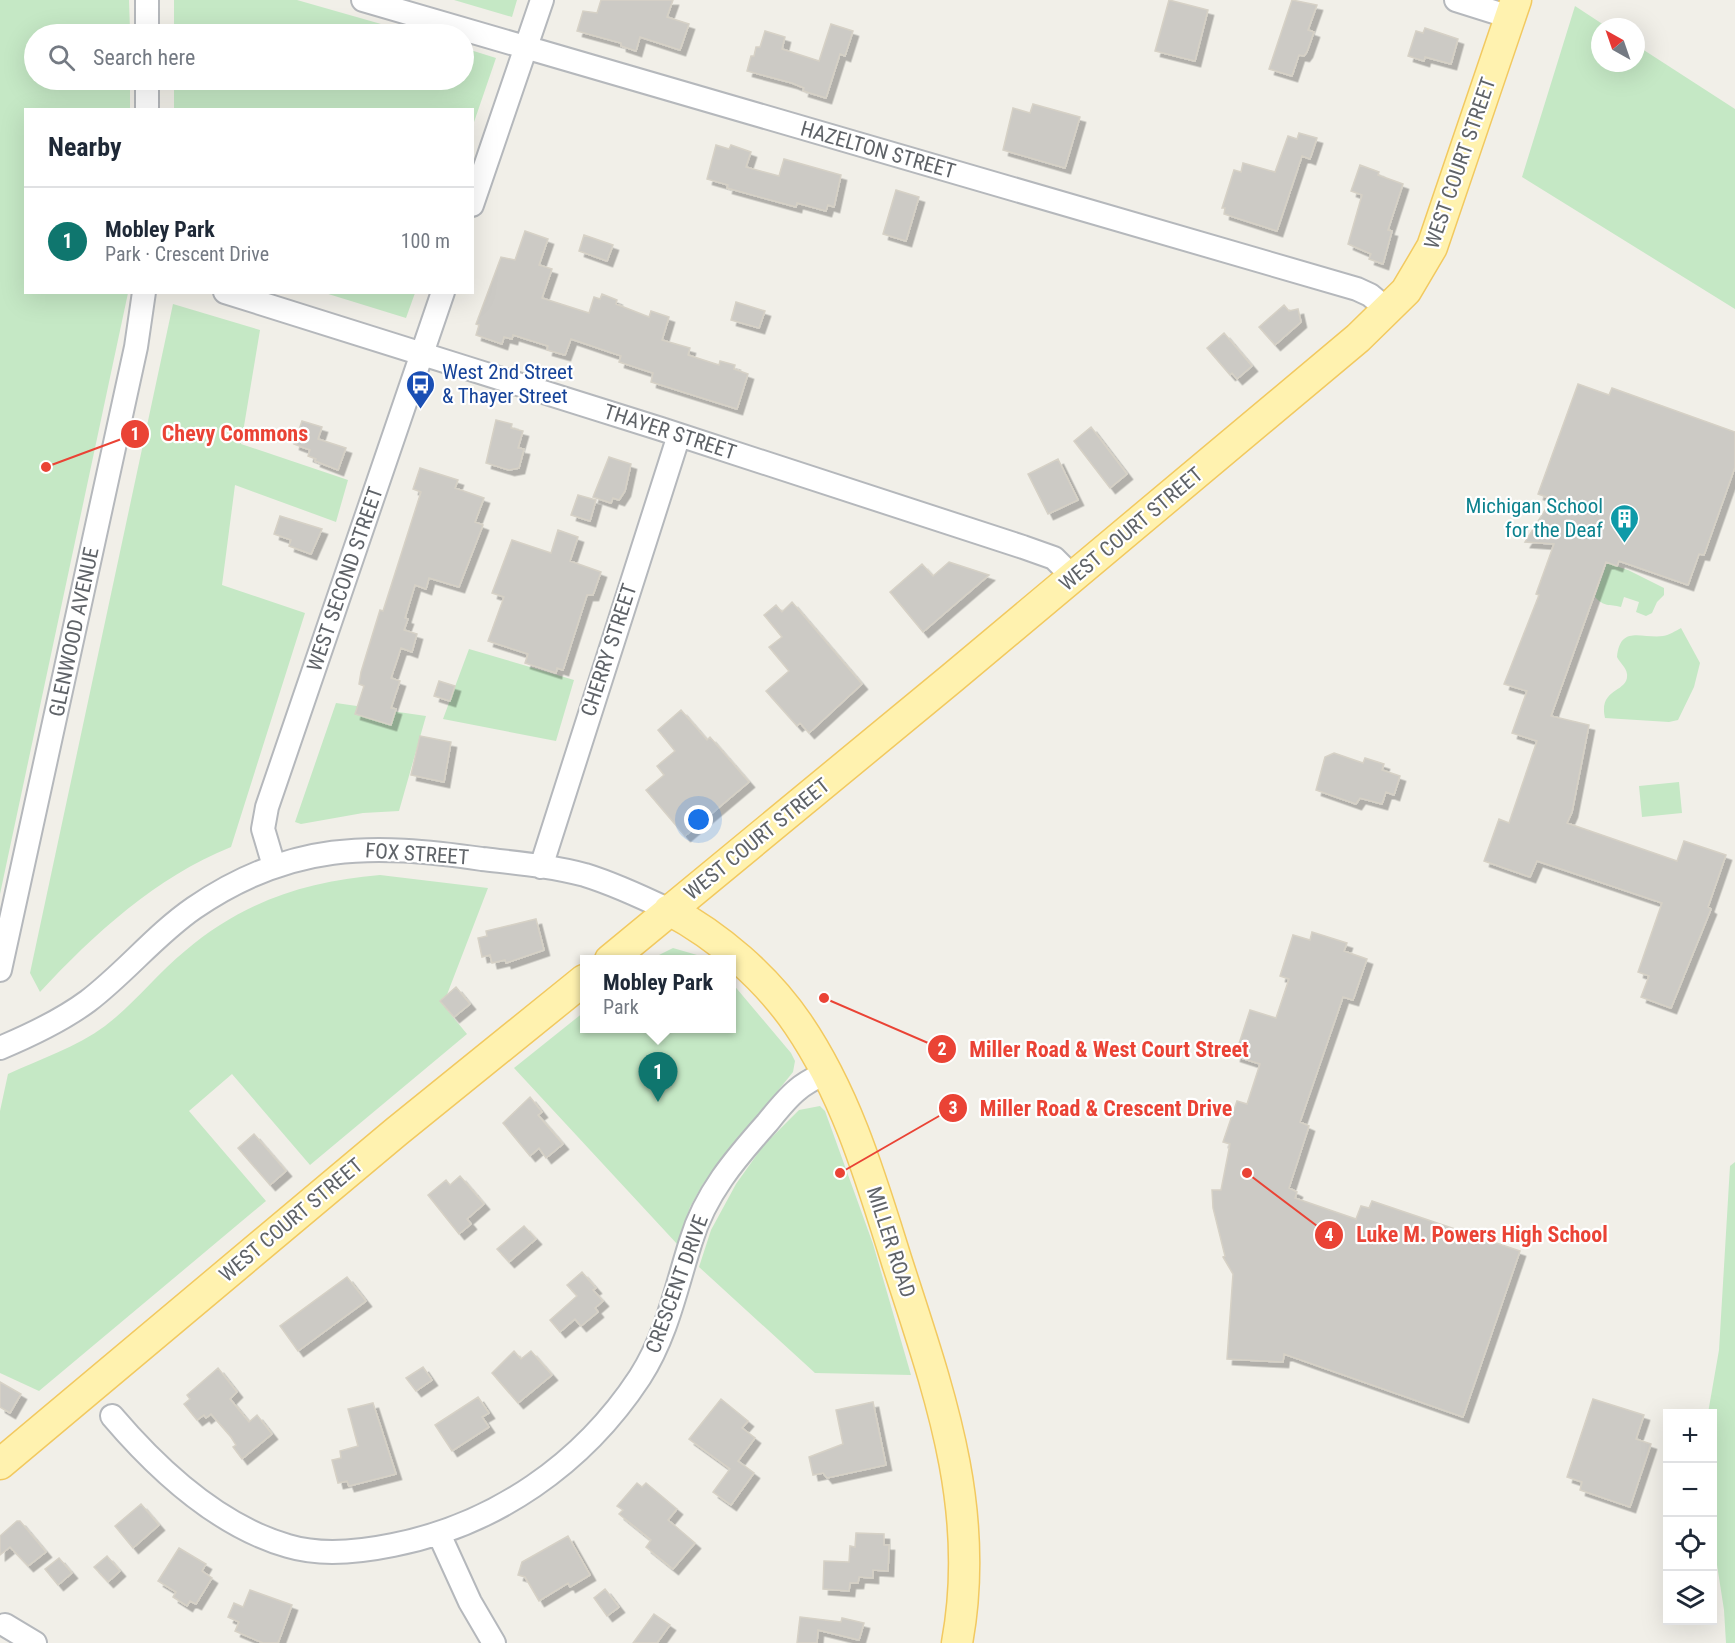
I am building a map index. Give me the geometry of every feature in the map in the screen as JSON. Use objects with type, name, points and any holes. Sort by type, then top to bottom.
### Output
[{"type":"main road","name":"WEST COURT STREET","points":[[616,955],[1073,577],[1388,310],[1416,277],[1438,233],[1513,8]]},
{"type":"main road","name":"MILLER ROAD","points":[[669,910],[714,939],[732,955]]},
{"type":"main road","name":"MILLER ROAD","points":[[736,959],[763,983],[796,1022],[827,1072],[847,1113],[868,1169],[951,1440],[960,1488],[965,1539],[964,1590],[957,1643]]},
{"type":"main road","name":"WEST COURT STREET","points":[[0,1464],[396,1132],[580,984]]},
{"type":"street","points":[[147,0],[147,24]]},
{"type":"street","name":"HAZELTON STREET","points":[[363,0],[444,24]]},
{"type":"street","points":[[474,199],[542,0]]},
{"type":"street","points":[[1456,0],[1513,8]]},
{"type":"street","name":"HAZELTON STREET","points":[[474,33],[1357,289],[1370,295],[1388,310]]},
{"type":"street","points":[[147,90],[147,108]]},
{"type":"street","name":"GLENWOOD AVENUE","points":[[0,970],[136,347],[144,294]]},
{"type":"street","name":"THAYER STREET","points":[[231,294],[679,435],[1042,553],[1059,561],[1073,577]]},
{"type":"street","name":"WEST SECOND STREET","points":[[274,866],[263,829],[267,807],[442,294]]},
{"type":"street","name":"CHERRY STREET","points":[[541,867],[679,435]]},
{"type":"street","name":"FOX STREET","points":[[0,1048],[47,1027],[75,1010],[181,918],[230,886],[274,866],[333,852],[381,848],[541,867],[601,880],[669,910]]},
{"type":"street","name":"CRESCENT DRIVE","points":[[112,1416],[161,1466],[209,1507],[248,1530],[285,1545],[324,1551],[364,1550],[440,1534],[484,1516],[528,1490],[575,1455],[609,1420],[642,1374],[658,1345],[676,1296],[696,1226],[717,1185],[795,1091],[827,1072]]},
{"type":"street","points":[[440,1534],[470,1602],[494,1643]]},
{"type":"street","points":[[5,1625],[35,1643]]},
{"type":"green space","points":[[0,0],[129,0],[130,24],[24,24],[24,90],[130,90],[130,108],[24,108],[24,294],[128,294],[0,894]]},
{"type":"green space","points":[[174,0],[297,0],[381,24],[174,24]]},
{"type":"green space","points":[[454,0],[517,0],[512,17]]},
{"type":"green space","points":[[1575,6],[1593,18],[1591,18],[1591,72],[1645,72],[1645,51],[1735,109],[1735,309],[1522,177]]},
{"type":"green space","points":[[474,51],[496,58],[474,122],[474,108],[174,108],[174,90],[474,90]]},
{"type":"green space","points":[[328,294],[415,294],[406,318]]},
{"type":"green space","points":[[173,304],[260,330],[241,444],[348,480],[336,522],[235,485],[222,585],[305,613],[231,847],[177,874],[128,909],[82,949],[40,992],[30,973]]},
{"type":"green space","points":[[1607,563],[1628,570],[1664,588],[1664,595],[1657,602],[1652,613],[1646,616],[1636,612],[1639,602],[1624,597],[1621,607],[1604,604],[1595,597]]},
{"type":"green space","points":[[1681,628],[1700,663],[1694,687],[1678,720],[1669,722],[1605,718],[1604,708],[1609,695],[1626,680],[1627,674],[1617,657],[1623,640],[1634,635],[1666,635]]},
{"type":"green space","points":[[469,649],[574,680],[556,741],[443,719]]},
{"type":"green space","points":[[336,703],[426,716],[399,811],[363,813],[301,824],[295,822]]},
{"type":"green space","points":[[1679,782],[1682,813],[1642,817],[1639,786]]},
{"type":"green space","points":[[380,875],[488,888],[443,1005],[467,1034],[310,1165],[232,1074],[189,1111],[266,1201],[39,1391],[0,1373],[0,1111],[8,1074],[70,1046],[105,1026],[185,951],[229,919],[276,897],[301,889]]},
{"type":"green space","points":[[673,948],[697,955],[659,955]]},
{"type":"green space","points":[[736,988],[791,1053],[795,1061],[793,1072],[703,1184],[690,1207],[678,1245],[514,1068],[580,1015],[580,1033],[736,1033]]},
{"type":"green space","points":[[820,1106],[825,1111],[873,1244],[911,1375],[815,1373],[699,1267],[711,1230],[736,1184],[763,1146],[799,1110]]},
{"type":"green space","points":[[1735,1162],[1735,1643],[1726,1643],[1717,1565],[1717,1409],[1709,1409],[1719,1350],[1730,1166]]},
{"type":"building","points":[[601,0],[673,0],[667,17],[689,24],[680,50],[640,37],[636,51],[621,46],[621,43],[577,31],[583,11],[597,13]]},
{"type":"building","points":[[1169,0],[1208,10],[1195,61],[1155,51]]},
{"type":"building","points":[[1292,0],[1317,5],[1308,30],[1314,32],[1307,52],[1304,56],[1299,55],[1292,76],[1269,69]]},
{"type":"building","points":[[831,24],[853,31],[845,56],[840,54],[826,98],[803,91],[804,88],[792,83],[747,71],[751,56],[754,56],[756,47],[760,47],[765,31],[785,37],[782,49],[819,61]]},
{"type":"building","points":[[1425,28],[1458,39],[1451,64],[1425,57],[1424,61],[1408,56],[1416,31],[1423,33]]},
{"type":"building","points":[[1033,104],[1080,117],[1065,168],[1003,150],[1013,108],[1030,113]]},
{"type":"building","points":[[1299,133],[1317,138],[1310,159],[1302,156],[1277,231],[1224,214],[1225,208],[1222,208],[1234,170],[1241,172],[1243,163],[1275,172],[1288,136],[1297,139]]},
{"type":"building","points":[[716,145],[729,149],[731,145],[751,152],[746,167],[779,176],[784,159],[841,175],[834,207],[828,205],[826,211],[797,203],[796,207],[727,188],[728,185],[707,179]]},
{"type":"building","points":[[1360,165],[1379,172],[1378,175],[1403,184],[1388,230],[1392,231],[1383,264],[1369,259],[1371,254],[1348,244],[1362,195],[1351,191]]},
{"type":"building","points":[[896,190],[919,197],[906,241],[883,234]]},
{"type":"building","points":[[525,231],[548,239],[539,265],[552,269],[542,298],[589,313],[594,297],[600,299],[602,294],[617,300],[616,304],[649,317],[651,311],[669,317],[662,340],[690,348],[688,355],[719,365],[720,361],[735,365],[734,369],[748,374],[737,409],[651,382],[653,373],[619,362],[621,356],[571,339],[565,355],[547,350],[548,346],[513,335],[512,339],[504,337],[502,344],[476,335],[479,325],[476,324],[501,257],[515,260]]},
{"type":"building","points":[[584,235],[613,245],[607,261],[579,251]]},
{"type":"building","points":[[736,302],[765,311],[759,328],[731,320]]},
{"type":"building","points":[[1284,305],[1289,311],[1298,309],[1301,322],[1275,345],[1259,327]]},
{"type":"building","points":[[1224,333],[1252,366],[1237,379],[1232,373],[1230,375],[1207,348]]},
{"type":"building","name":"Michigan School for the Deaf","points":[[1578,384],[1609,395],[1612,388],[1735,432],[1735,467],[1704,555],[1699,554],[1688,585],[1619,561],[1617,566],[1606,562],[1551,716],[1589,725],[1572,812],[1567,823],[1677,861],[1684,841],[1726,855],[1708,907],[1711,909],[1671,1008],[1641,997],[1649,976],[1638,972],[1662,903],[1537,861],[1530,877],[1484,861],[1499,819],[1509,823],[1537,741],[1512,733],[1527,691],[1504,684],[1539,595],[1536,594],[1554,544],[1525,542],[1552,499],[1538,494]]},
{"type":"building","points":[[496,420],[512,424],[511,428],[523,431],[518,448],[524,449],[519,468],[509,470],[486,463]]},
{"type":"building","points":[[302,421],[322,427],[318,439],[346,448],[338,470],[315,461],[316,459],[308,456],[310,450],[294,444]]},
{"type":"building","points":[[1091,427],[1127,474],[1110,488],[1074,441]]},
{"type":"building","points":[[609,457],[631,464],[625,491],[619,500],[613,498],[611,503],[593,497]]},
{"type":"building","points":[[1058,459],[1078,500],[1048,514],[1028,474]]},
{"type":"building","points":[[420,468],[458,480],[455,488],[484,498],[475,522],[483,525],[459,587],[429,578],[426,589],[415,585],[405,618],[408,619],[404,630],[417,634],[412,652],[401,648],[391,678],[400,681],[391,708],[396,709],[391,725],[355,714],[364,686],[359,684],[361,672],[421,492],[413,489]]},
{"type":"building","points":[[578,495],[596,500],[590,521],[571,515]]},
{"type":"building","points":[[280,516],[322,529],[311,554],[289,546],[291,540],[274,534]]},
{"type":"building","points":[[558,530],[578,537],[570,561],[601,572],[593,595],[587,595],[563,670],[557,668],[556,673],[525,663],[528,654],[488,641],[504,597],[492,593],[512,540],[551,553]]},
{"type":"building","points":[[949,562],[989,575],[923,632],[890,592],[922,564],[933,576]]},
{"type":"building","points":[[792,602],[862,684],[809,733],[800,723],[797,726],[766,691],[789,671],[769,647],[782,637],[764,615],[776,605],[782,612]]},
{"type":"building","points":[[439,681],[455,686],[450,701],[434,696]]},
{"type":"building","points":[[681,710],[707,740],[710,737],[749,782],[685,836],[646,790],[664,775],[657,766],[675,751],[658,730]]},
{"type":"building","points":[[420,736],[451,742],[444,782],[411,775]]},
{"type":"building","points":[[1334,753],[1363,763],[1365,758],[1384,764],[1382,770],[1400,776],[1394,795],[1386,792],[1382,804],[1360,798],[1356,804],[1316,790],[1325,757]]},
{"type":"building","points":[[536,919],[544,950],[506,963],[505,960],[492,963],[490,955],[482,957],[478,938],[487,936],[486,931]]},
{"type":"building","points":[[1312,932],[1347,943],[1344,951],[1367,959],[1353,1000],[1343,997],[1300,1122],[1309,1126],[1289,1188],[1297,1192],[1295,1198],[1356,1219],[1361,1206],[1369,1208],[1372,1201],[1520,1251],[1463,1417],[1284,1354],[1283,1362],[1227,1359],[1233,1274],[1223,1257],[1225,1256],[1213,1208],[1212,1190],[1221,1190],[1230,1144],[1223,1142],[1237,1101],[1247,1104],[1260,1064],[1235,1056],[1250,1010],[1276,1018],[1289,979],[1280,976],[1293,935],[1310,940]]},
{"type":"building","points":[[456,987],[470,1004],[454,1017],[440,1001]]},
{"type":"building","points":[[530,1097],[542,1112],[538,1115],[563,1144],[546,1158],[539,1148],[530,1156],[503,1123]]},
{"type":"building","points":[[254,1134],[286,1171],[270,1185],[238,1148]]},
{"type":"building","points":[[460,1176],[484,1204],[467,1219],[471,1224],[459,1234],[428,1195],[446,1180],[450,1185]]},
{"type":"building","points":[[524,1226],[536,1239],[509,1262],[497,1249]]},
{"type":"building","points":[[582,1272],[596,1288],[593,1290],[603,1301],[595,1308],[598,1312],[581,1326],[575,1319],[560,1332],[550,1320],[577,1296],[567,1285]]},
{"type":"building","points":[[347,1277],[366,1301],[298,1351],[280,1326]]},
{"type":"building","points":[[514,1351],[521,1359],[531,1351],[552,1375],[518,1403],[492,1373]]},
{"type":"building","points":[[423,1367],[432,1380],[416,1391],[406,1378]]},
{"type":"building","points":[[218,1368],[237,1392],[230,1399],[249,1422],[257,1415],[272,1434],[242,1459],[233,1447],[236,1445],[231,1437],[211,1414],[206,1418],[204,1415],[197,1420],[184,1404],[190,1399],[187,1395]]},
{"type":"building","points":[[0,1382],[21,1394],[10,1413],[0,1407]]},
{"type":"building","points":[[478,1397],[489,1413],[482,1417],[489,1427],[452,1451],[435,1425]]},
{"type":"building","points":[[721,1399],[748,1421],[742,1428],[755,1438],[738,1461],[754,1473],[731,1505],[713,1492],[730,1469],[689,1439]]},
{"type":"building","points":[[1593,1399],[1644,1415],[1636,1439],[1651,1444],[1630,1507],[1580,1490],[1582,1482],[1567,1477]]},
{"type":"building","points":[[873,1402],[886,1465],[827,1478],[823,1473],[813,1475],[809,1457],[843,1444],[836,1410]]},
{"type":"building","points":[[373,1403],[396,1474],[349,1486],[347,1481],[338,1483],[332,1460],[341,1458],[340,1451],[358,1446],[348,1409]]},
{"type":"building","points":[[637,1483],[642,1487],[646,1483],[677,1509],[668,1520],[695,1543],[673,1569],[646,1547],[651,1540],[619,1514],[623,1510],[617,1506]]},
{"type":"building","points":[[141,1504],[159,1525],[133,1548],[115,1526]]},
{"type":"building","points":[[20,1521],[46,1552],[28,1566],[10,1547],[0,1555],[0,1536]]},
{"type":"building","points":[[856,1533],[884,1534],[884,1545],[889,1545],[888,1571],[873,1570],[873,1578],[859,1577],[858,1583],[850,1583],[849,1591],[823,1589],[824,1561],[849,1562],[850,1546],[855,1547]]},
{"type":"building","points":[[568,1536],[590,1575],[570,1587],[568,1583],[539,1601],[525,1577],[518,1575],[522,1562]]},
{"type":"building","points":[[179,1548],[206,1564],[202,1571],[212,1578],[196,1604],[190,1601],[187,1606],[173,1597],[176,1592],[158,1581]]},
{"type":"building","points":[[107,1556],[120,1571],[108,1582],[94,1567]]},
{"type":"building","points":[[59,1558],[72,1573],[58,1585],[45,1569]]},
{"type":"building","points":[[605,1589],[619,1607],[607,1616],[594,1598]]},
{"type":"building","points":[[250,1590],[292,1605],[278,1643],[263,1643],[235,1631],[239,1622],[228,1617],[234,1603],[243,1607]]},
{"type":"building","points":[[654,1614],[670,1625],[657,1643],[633,1643]]},
{"type":"building","points":[[800,1617],[841,1622],[842,1618],[864,1623],[859,1640],[818,1630],[817,1643],[797,1643]]},
{"type":"place","name":"West 2nd Street & Thayer Street","points":[[421,410]]},
{"type":"place","name":"Chevy Commons","points":[[46,467]]},
{"type":"place","name":"Michigan School for the Deaf","points":[[1624,544]]},
{"type":"place","name":"Miller Road & West Court Street","points":[[824,998]]},
{"type":"place","name":"Mobley Park","points":[[658,1102]]},
{"type":"place","name":"Miller Road & Crescent Drive","points":[[840,1173]]},
{"type":"place","name":"Luke M. Powers High School","points":[[1247,1173]]}]
